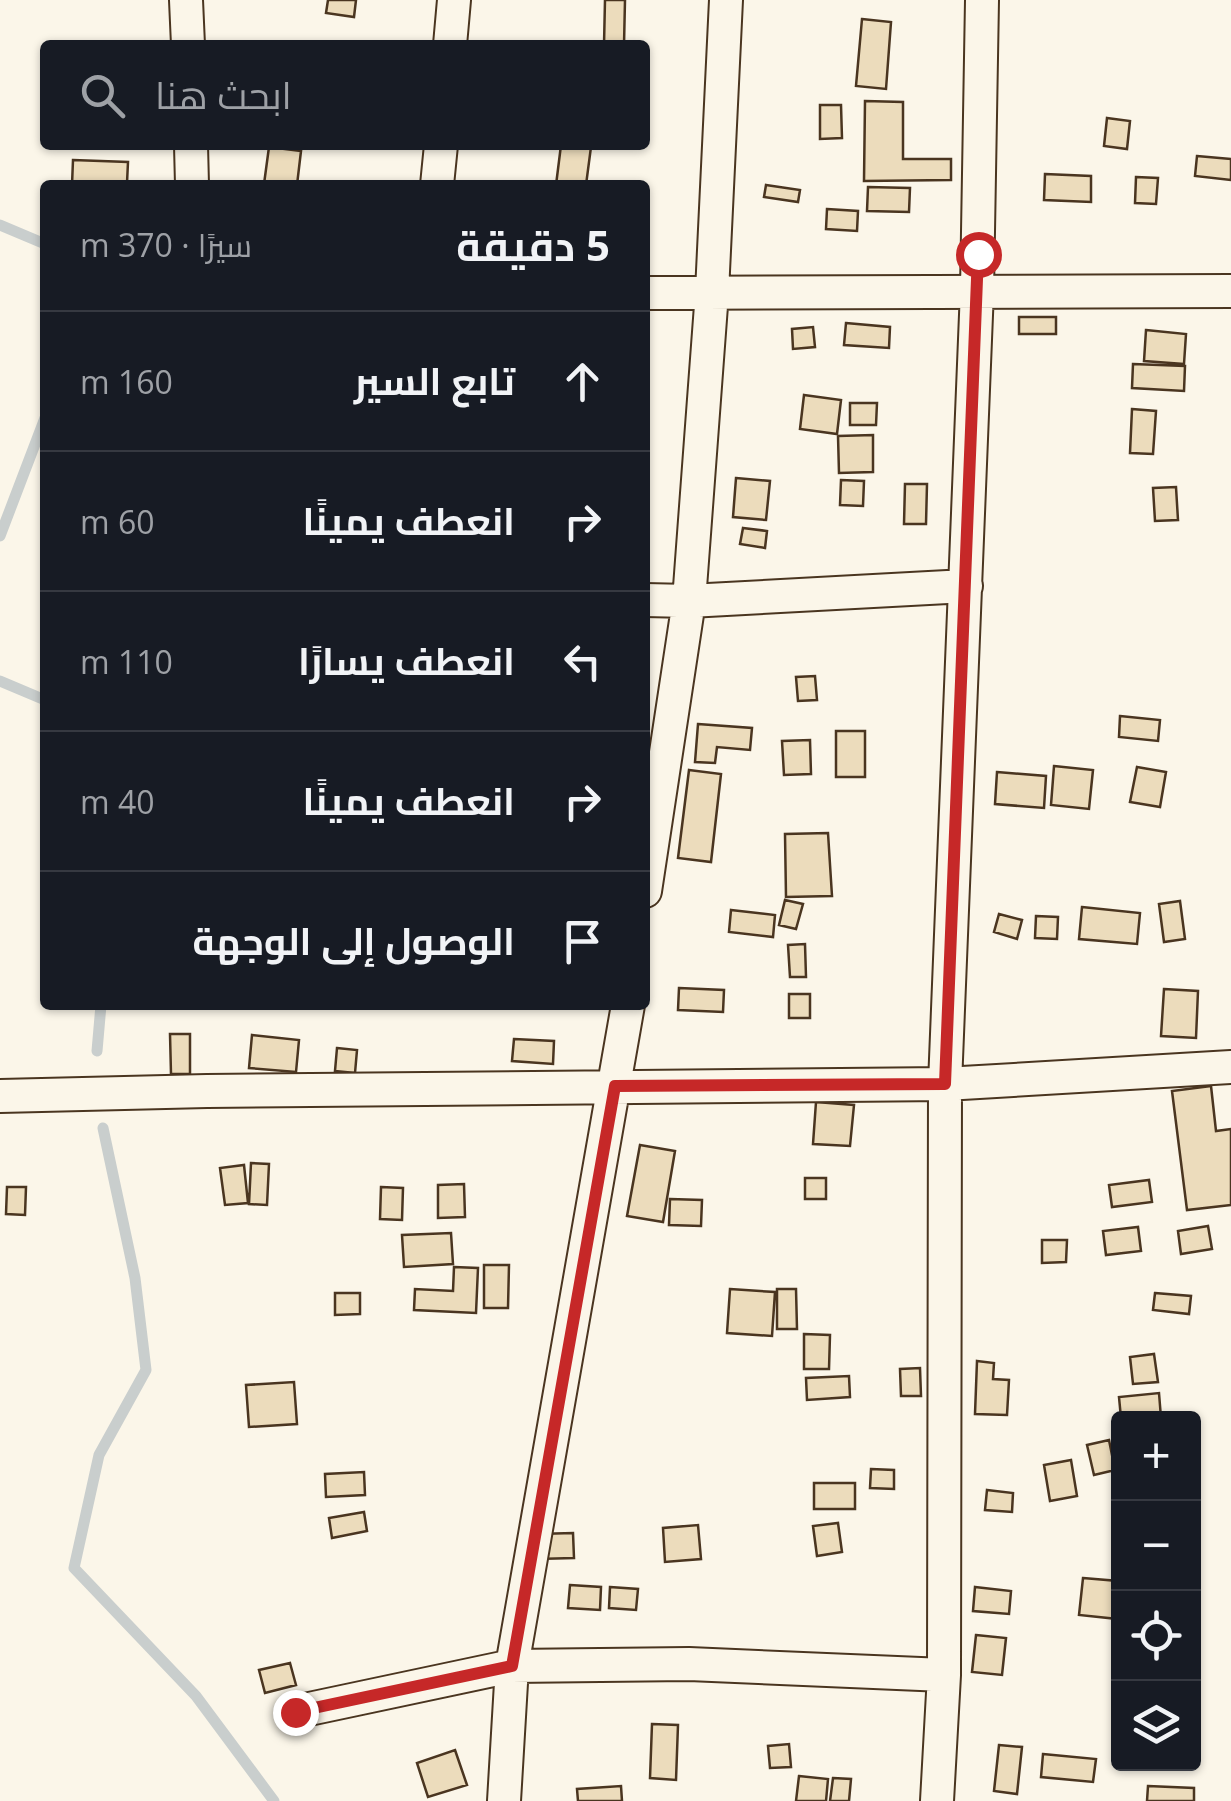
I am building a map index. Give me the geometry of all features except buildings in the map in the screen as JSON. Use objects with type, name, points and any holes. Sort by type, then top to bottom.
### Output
[{"type":"street","points":[[186,0],[188,40]]},
{"type":"street","points":[[450,40],[454,0]]},
{"type":"street","points":[[650,858],[689,601],[712,292],[726,0]]},
{"type":"street","points":[[937,1801],[944,1675],[945,1084],[977,290],[982,0]]},
{"type":"street","points":[[191,150],[192,180]]},
{"type":"street","points":[[437,180],[440,150]]},
{"type":"street","points":[[650,293],[1231,291]]},
{"type":"street","points":[[650,600],[966,586]]},
{"type":"street","points":[[504,1801],[512,1666],[627,1010]]},
{"type":"street","points":[[0,1096],[945,1084],[1231,1067]]},
{"type":"street","points":[[295,1712],[512,1666],[689,1664],[944,1675]]},
{"type":"waterway","points":[[0,225],[40,242]]},
{"type":"waterway","points":[[0,536],[40,431]]},
{"type":"waterway","points":[[0,681],[40,698]]},
{"type":"waterway","points":[[97,1051],[101,1010]]},
{"type":"waterway","points":[[103,1128],[135,1278],[146,1370],[99,1455],[74,1568],[196,1696],[274,1801]]},
{"type":"route","points":[[295,1712],[512,1666],[615,1086],[945,1084],[978,254]]}]
